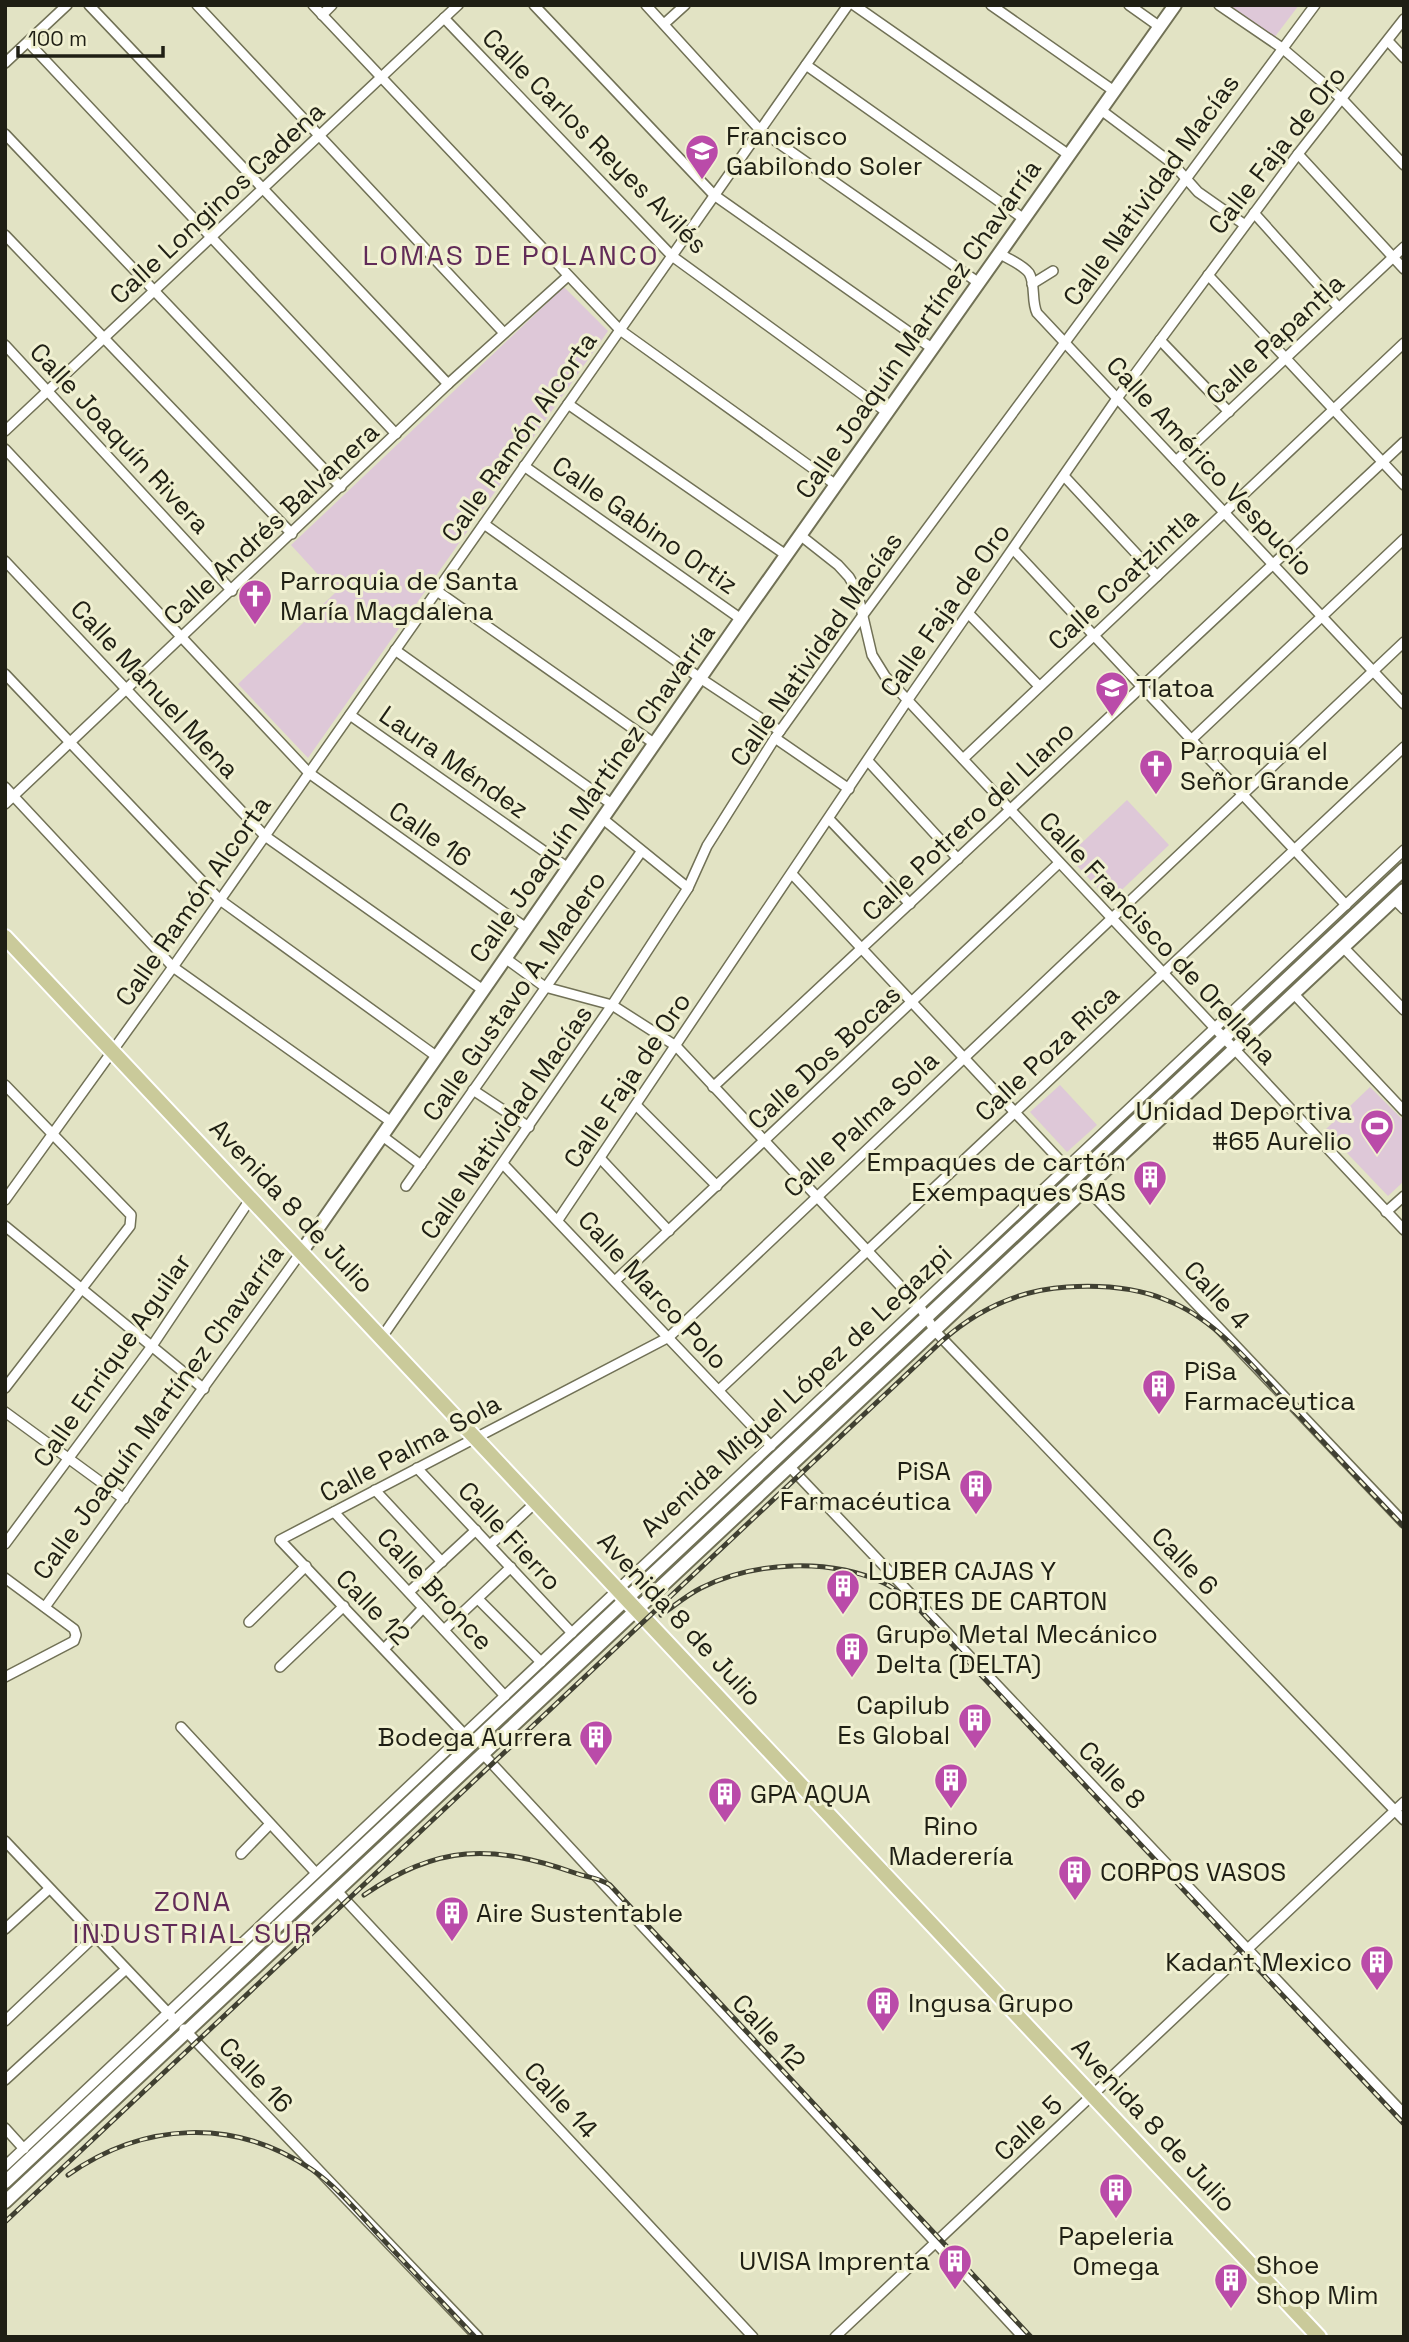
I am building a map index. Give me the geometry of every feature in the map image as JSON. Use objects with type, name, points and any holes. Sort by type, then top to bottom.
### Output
[{"type":"main road","name":"Calle Joaquín Martínez Chavarría","points":[[302,1251],[741,619],[1175,5]]},
{"type":"main road","name":"Avenida Miguel López de Legazpi","points":[[5,2182],[172,2017],[628,1599],[806,1431],[923,1312],[1219,1033],[1404,869]]},
{"type":"main road","name":"Avenida Miguel López de Legazpi","points":[[5,2203],[484,1755],[628,1599],[790,1467],[1399,894]]},
{"type":"main road","name":"Avenida 8 de Julio","points":[[5,937],[1319,2337]]},
{"type":"main road","points":[[806,1431],[816,1442]]},
{"type":"street","points":[[5,63],[67,5]]},
{"type":"street","points":[[89,5],[448,384]]},
{"type":"street","points":[[197,5],[504,333]]},
{"type":"street","points":[[313,5],[620,330],[836,485]]},
{"type":"street","points":[[322,15],[332,5]]},
{"type":"street","name":"Calle Longinos Cadena","points":[[5,431],[458,5]]},
{"type":"street","points":[[534,5],[714,195],[933,349]]},
{"type":"street","points":[[646,5],[760,130],[979,283]]},
{"type":"street","points":[[664,24],[684,5]]},
{"type":"street","name":"Calle Ramón Alcorta","points":[[6,1196],[173,967],[848,5]]},
{"type":"street","points":[[854,5],[1069,155]]},
{"type":"street","points":[[991,5],[1114,91]]},
{"type":"street","points":[[1129,5],[1160,27]]},
{"type":"street","points":[[1219,5],[1282,48],[1342,99],[1404,165]]},
{"type":"street","name":"Calle Natividad Macías","points":[[382,1337],[612,1005],[688,888],[707,846],[777,735],[1315,5]]},
{"type":"street","name":"Calle Carlos Reyes Avilés","points":[[444,18],[672,256],[888,413]]},
{"type":"street","name":"Calle Faja de Oro","points":[[558,1220],[907,701],[1118,397],[1298,154],[1404,19]]},
{"type":"street","points":[[1388,41],[1404,58]]},
{"type":"street","points":[[28,42],[396,434]]},
{"type":"street","points":[[806,65],[1024,219]]},
{"type":"street","points":[[1101,110],[1173,164],[1198,192],[1245,225]]},
{"type":"street","points":[[5,134],[341,487]]},
{"type":"street","points":[[1298,154],[1404,269]]},
{"type":"street","points":[[1254,213],[1339,308]]},
{"type":"street","points":[[5,235],[292,534]]},
{"type":"street","name":"Calle Papantla","points":[[1176,461],[1404,247]]},
{"type":"street","name":"Calle Américo Vespucio","points":[[1000,254],[1031,276],[1034,306],[1065,342],[1404,704]]},
{"type":"street","points":[[1031,284],[1053,271]]},
{"type":"street","points":[[1208,275],[1404,485]]},
{"type":"street","name":"Calle Andrés Balvanera","points":[[5,804],[448,384],[568,276]]},
{"type":"street","points":[[1160,340],[1229,412]]},
{"type":"street","name":"Calle Coatzintla","points":[[963,760],[1404,344]]},
{"type":"street","name":"Calle Joaquín Rivera","points":[[5,345],[232,591]]},
{"type":"street","points":[[568,404],[786,555]]},
{"type":"street","name":"Calle Potrero del Llano","points":[[713,1087],[1404,442]]},
{"type":"street","name":"Calle 16","points":[[5,449],[309,774],[526,928]]},
{"type":"street","name":"Calle Gabino Ortiz","points":[[524,466],[741,619]]},
{"type":"street","points":[[1064,476],[1157,576]]},
{"type":"street","points":[[484,524],[700,678],[849,789]]},
{"type":"street","name":"Calle Francisco de Orellana","points":[[800,535],[849,577],[857,591],[872,655],[885,676],[1404,1230]]},
{"type":"street","points":[[1192,740],[1404,539]]},
{"type":"street","points":[[1013,549],[1346,905]]},
{"type":"street","name":"Calle Manuel Mena","points":[[5,561],[265,836],[483,990]]},
{"type":"street","points":[[437,591],[655,744]]},
{"type":"street","points":[[969,614],[1039,686]]},
{"type":"street","name":"Calle Palma Sola","points":[[280,1540],[669,1337],[815,1196],[1404,642]]},
{"type":"street","points":[[395,650],[612,805]]},
{"type":"street","points":[[5,674],[220,900],[436,1056]]},
{"type":"street","name":"Laura Méndez","points":[[350,715],[568,868]]},
{"type":"street","name":"Calle Poza Rica","points":[[719,1390],[1404,747]]},
{"type":"street","points":[[868,761],[958,859]]},
{"type":"street","points":[[5,787],[173,967],[390,1121]]},
{"type":"street","points":[[603,819],[688,888]]},
{"type":"street","points":[[829,819],[910,904]]},
{"type":"street","name":"Avenida Miguel López de Legazpi","points":[[5,2166],[172,2017],[316,1874],[572,1633],[628,1599],[771,1446],[923,1312],[1067,1168],[1219,1033],[1404,850]]},
{"type":"street","name":"Calle Gustavo A. Madero","points":[[406,1186],[641,852]]},
{"type":"street","name":"Calle Dos Bocas","points":[[616,1280],[1059,863]]},
{"type":"street","points":[[792,874],[1067,1168]]},
{"type":"street","points":[[1399,894],[1404,909]]},
{"type":"street","points":[[1343,947],[1404,1010]]},
{"type":"street","name":"Calle 6","points":[[505,958],[545,986],[612,1005],[676,1046],[923,1312],[935,1331],[1404,1820]]},
{"type":"street","points":[[1293,993],[1404,1111]]},
{"type":"street","points":[[5,1085],[131,1215],[132,1220],[5,1388]]},
{"type":"street","points":[[473,1090],[529,1127]]},
{"type":"street","points":[[636,1105],[717,1186]]},
{"type":"street","points":[[381,1135],[421,1165]]},
{"type":"street","points":[[600,1158],[669,1231]]},
{"type":"street","name":"Calle Marco Polo","points":[[503,1164],[771,1446]]},
{"type":"street","name":"Calle 4","points":[[1086,1188],[1404,1523]]},
{"type":"street","points":[[1386,1212],[1404,1196]]},
{"type":"street","name":"Calle Enrique Aguilar","points":[[5,1545],[152,1346],[251,1198]]},
{"type":"street","points":[[5,1226],[204,1389]]},
{"type":"street","name":"Calle Joaquín Martínez Chavarría","points":[[45,1607],[302,1251]]},
{"type":"street","points":[[5,1412],[124,1499]]},
{"type":"street","name":"Calle 8","points":[[790,1467],[1404,2114]]},
{"type":"street","name":"Calle Fierro","points":[[417,1468],[572,1633]]},
{"type":"street","points":[[375,1490],[442,1562]]},
{"type":"street","points":[[490,1545],[536,1502]]},
{"type":"street","name":"Calle Bronce","points":[[334,1512],[505,1696]]},
{"type":"street","points":[[409,1592],[476,1530]]},
{"type":"street","name":"Calle 12","points":[[280,1540],[464,1734]]},
{"type":"street","points":[[249,1622],[306,1566]]},
{"type":"street","points":[[444,1630],[510,1567]]},
{"type":"street","points":[[5,1578],[74,1629],[76,1635],[72,1642],[5,1677]]},
{"type":"street","points":[[478,1599],[541,1662]]},
{"type":"street","points":[[280,1667],[344,1606]]},
{"type":"street","points":[[385,1648],[424,1608]]},
{"type":"street","points":[[181,1727],[316,1874]]},
{"type":"street","name":"Calle 12","points":[[484,1755],[1023,2337]]},
{"type":"street","name":"Calle 5","points":[[835,2337],[1404,1802]]},
{"type":"street","points":[[241,1854],[270,1824]]},
{"type":"street","name":"Calle 16","points":[[5,1841],[125,1970],[478,2337]]},
{"type":"street","points":[[5,1929],[48,1889]]},
{"type":"street","name":"Calle 14","points":[[338,1892],[754,2337]]},
{"type":"street","points":[[5,2021],[94,1937]]},
{"type":"street","points":[[5,2080],[125,1970]]},
{"type":"street","points":[[5,2128],[24,2149]]},
{"type":"shaded area","points":[[1228,5],[1299,5],[1274,38]]},
{"type":"shaded area","points":[[564,287],[608,331],[308,758],[238,684],[335,593],[291,545]]},
{"type":"shaded area","points":[[1127,800],[1169,845],[1110,901],[1068,856]]},
{"type":"shaded area","points":[[1060,1085],[1097,1125],[1067,1152],[1030,1112]]},
{"type":"shaded area","name":"Unidad Deportiva #65 Aurelio","points":[[1370,1087],[1404,1121],[1404,1181],[1388,1196],[1325,1130]]},
{"type":"railway","points":[[5,2222],[942,1341],[970,1319],[1000,1303],[1032,1292],[1079,1286],[1130,1290],[1184,1308],[1201,1318],[1232,1344],[1404,1527]]},
{"type":"railway","points":[[661,1615],[701,1588],[744,1572],[768,1568],[816,1566],[840,1569],[863,1575],[892,1588],[915,1605],[1404,2124]]},
{"type":"railway","points":[[364,1895],[417,1866],[466,1854],[517,1857],[610,1885],[1031,2337]]},
{"type":"railway","points":[[68,2175],[97,2157],[127,2144],[158,2136],[220,2134],[282,2152],[311,2169],[337,2191],[475,2337]]},
{"type":"place","name":"Francisco Gabilondo Soler","points":[[702,181]]},
{"type":"place","name":"Parroquia de Santa María Magdalena","points":[[255,626]]},
{"type":"place","name":"Tlatoa","points":[[1112,718]]},
{"type":"place","name":"Parroquia el Señor Grande","points":[[1156,796]]},
{"type":"place","name":"Unidad Deportiva #65 Aurelio","points":[[1377,1156]]},
{"type":"place","name":"Empaques de cartón Exempaques SAS","points":[[1150,1207]]},
{"type":"place","name":"PiSa Farmaceutica","points":[[1159,1416]]},
{"type":"place","name":"PiSA Farmacéutica","points":[[976,1516]]},
{"type":"place","name":"LUBER CAJAS Y CORTES DE CARTON","points":[[843,1616]]},
{"type":"place","name":"Grupo Metal Mecánico Delta (DELTA)","points":[[852,1679]]},
{"type":"place","name":"Capilub Es Global","points":[[975,1750]]},
{"type":"place","name":"Bodega Aurrera","points":[[596,1767]]},
{"type":"place","name":"Rino Maderería","points":[[951,1810]]},
{"type":"place","name":"GPA AQUA","points":[[725,1824]]},
{"type":"place","name":"CORPOS VASOS","points":[[1075,1902]]},
{"type":"place","name":"Aire Sustentable","points":[[452,1943]]},
{"type":"place","name":"Kadant Mexico","points":[[1377,1992]]},
{"type":"place","name":"Ingusa Grupo","points":[[883,2033]]},
{"type":"place","name":"Papeleria Omega","points":[[1116,2220]]},
{"type":"place","name":"UVISA Imprenta","points":[[955,2291]]},
{"type":"place","name":"Shoe Shop Mim","points":[[1231,2310]]},
{"type":"district","name":"LOMAS DE POLANCO","points":[[511,255]]},
{"type":"district","name":"ZONA INDUSTRIAL SUR","points":[[193,1917]]}]
